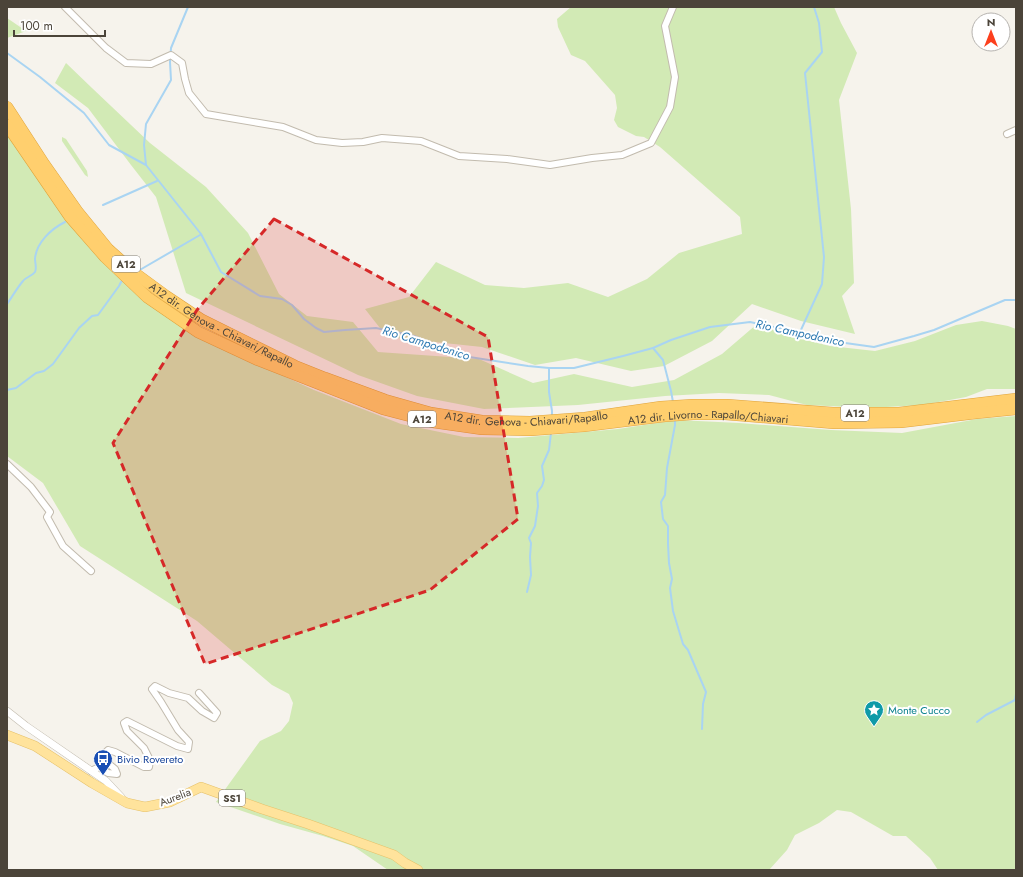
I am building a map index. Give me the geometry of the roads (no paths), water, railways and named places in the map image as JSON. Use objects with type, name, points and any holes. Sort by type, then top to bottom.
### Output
[{"type":"highway","name":"A12 dir. Genova - Chiavari/Rapallo","points":[[7,107],[77,211],[108,249],[136,274],[202,320],[293,370],[365,397],[385,400],[482,425],[530,422],[584,422],[635,415],[661,407],[693,409],[727,405],[833,413],[899,413],[1016,399]]},
{"type":"highway","name":"A12","points":[[7,125],[70,217],[105,257],[147,297],[198,332],[258,360],[293,370]]},
{"type":"highway","name":"A12 dir. Livorno - Rapallo/Chiavari","points":[[693,409],[725,414],[834,422],[901,422],[1016,409]]},
{"type":"main road","name":"Aurelia","points":[[7,735],[35,746],[92,783],[127,803],[145,807],[170,802],[201,787],[394,855],[418,870]]},
{"type":"street","points":[[65,7],[106,48],[126,63],[151,64],[171,55],[182,63],[184,79],[189,93],[206,114],[283,127],[316,140],[342,143],[363,142],[382,138],[421,141],[459,156],[507,159],[550,165],[622,155],[651,143],[670,107],[675,77],[665,26],[673,7]]},
{"type":"street","points":[[1007,134],[1016,130]]},
{"type":"street","points":[[7,464],[31,487],[50,512],[47,517],[63,546],[91,571]]},
{"type":"street","points":[[92,771],[99,767],[108,773],[117,774],[115,769],[105,761],[104,754],[108,750],[144,767],[148,767],[150,760],[144,748],[127,731],[124,724],[127,721],[177,746],[188,749],[189,742],[178,730],[152,690],[155,686],[169,693],[188,698],[202,711],[214,718],[217,713],[199,693]]},
{"type":"street","points":[[7,711],[26,726],[106,781],[127,803]]},
{"type":"waterway","points":[[146,165],[144,145],[146,124],[171,80],[171,48],[188,7]]},
{"type":"waterway","points":[[800,332],[822,284],[824,257],[805,73],[822,52],[819,23],[814,7]]},
{"type":"waterway","name":"Rio Campodonico","points":[[7,53],[40,77],[84,113],[109,145],[146,165],[201,234],[221,272],[260,296],[282,299],[292,305],[304,319],[324,332],[376,328],[414,336],[463,356],[528,366],[574,368],[653,348],[671,340],[710,327],[750,322],[798,332],[831,341],[874,347],[934,330],[1005,300],[1016,300]]},
{"type":"waterway","points":[[103,205],[157,181]]},
{"type":"waterway","points":[[7,304],[23,281],[35,272],[36,253],[41,242],[55,228],[65,222]]},
{"type":"waterway","points":[[138,271],[200,235]]},
{"type":"waterway","points":[[7,390],[16,388],[36,373],[44,371],[53,364],[79,328],[92,316],[98,315],[124,279]]},
{"type":"waterway","points":[[653,348],[663,360],[673,402]]},
{"type":"waterway","points":[[549,368],[549,392],[552,417]]},
{"type":"waterway","points":[[675,419],[667,468],[665,495],[661,502],[663,519],[668,526],[669,563],[672,579],[670,588],[673,611],[683,644],[688,650],[706,692],[703,704],[702,729]]},
{"type":"waterway","points":[[527,592],[531,575],[531,543],[529,538],[535,526],[538,506],[537,493],[544,480],[542,466],[549,450],[551,433]]},
{"type":"waterway","points":[[977,722],[986,715],[1015,700],[1016,694]]},
{"type":"place","name":"Monte Cucco","points":[[874,727]]},
{"type":"place","name":"Bivio Rovereto","points":[[103,776]]}]
